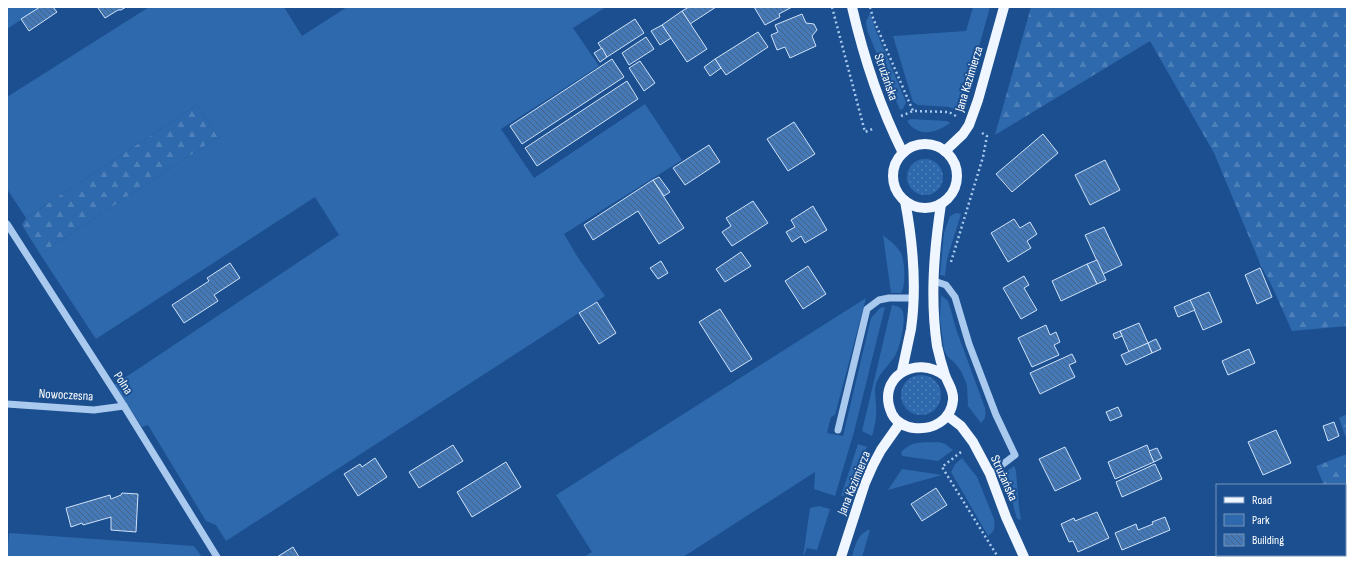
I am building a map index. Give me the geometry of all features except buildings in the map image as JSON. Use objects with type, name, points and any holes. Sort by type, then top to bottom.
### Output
[{"type":"main road","name":"Strużańska","points":[[854,7],[859,37],[870,73],[887,122],[903,153]]},
{"type":"main road","name":"Jana Kazimierza","points":[[945,151],[963,134],[969,124],[978,100],[1004,7]]},
{"type":"main road","points":[[928,144],[937,146],[945,151],[951,157],[957,174],[953,191],[948,198],[941,204],[923,208],[913,206],[905,201],[898,193],[894,183],[893,172],[896,162],[903,153],[915,146],[928,144]]},
{"type":"main road","points":[[905,201],[912,240],[913,298],[911,328],[902,371],[894,380],[889,390],[888,403],[892,415],[900,423],[905,426],[924,429],[935,426],[948,416],[953,400],[952,389],[945,376],[938,348],[933,316],[935,242],[941,204]]},
{"type":"main road","points":[[902,371],[921,366],[937,370],[945,376]]},
{"type":"main road","name":"Strużańska","points":[[948,416],[961,426],[990,474],[1006,517],[1024,557]]},
{"type":"main road","name":"Jana Kazimierza","points":[[841,557],[865,483],[882,450],[900,423]]},
{"type":"street","name":"Polna","points":[[7,224],[124,406],[217,557]]},
{"type":"street","points":[[934,281],[946,285],[955,297],[969,344],[996,415],[1015,455],[990,474]]},
{"type":"street","points":[[838,430],[868,309],[879,300],[889,298],[913,298]]},
{"type":"street","name":"Nowoczesna","points":[[7,404],[94,410],[124,406]]},
{"type":"path","points":[[832,7],[865,132],[913,111],[949,112],[987,136],[983,157],[950,264],[946,285]]},
{"type":"path","points":[[870,7],[872,18],[913,111]]},
{"type":"path","points":[[960,452],[942,467],[998,557]]},
{"type":"green space","points":[[7,7],[40,7],[7,29]]},
{"type":"green space","points":[[149,7],[284,7],[302,36],[347,7],[606,7],[573,28],[599,66],[501,129],[534,178],[645,104],[682,160],[564,234],[577,256],[605,296],[226,541],[216,525],[206,521],[148,425],[142,427],[114,385],[339,235],[315,197],[96,339],[40,254],[218,137],[197,105],[26,218],[7,189],[7,97]]},
{"type":"green space","points":[[973,7],[990,7],[968,86],[957,111],[949,107],[918,105],[913,102],[893,36],[966,31]]},
{"type":"green space","points":[[1031,7],[1347,7],[1347,326],[1292,331],[1270,282],[1262,268],[1214,153],[1150,41],[995,135]]},
{"type":"green space","points":[[870,13],[906,102],[903,109],[900,110],[867,30],[866,22]]},
{"type":"green space","points":[[197,105],[218,137],[40,254],[22,225],[26,218]]},
{"type":"green space","points":[[911,119],[947,121],[950,123],[933,131],[922,132],[911,126],[907,121]]},
{"type":"green space","points":[[929,159],[938,164],[942,170],[942,184],[938,190],[929,195],[921,195],[912,190],[908,184],[907,173],[912,164],[918,160]]},
{"type":"green space","points":[[956,213],[961,214],[947,259],[945,276],[940,275],[944,233],[950,216]]},
{"type":"green space","points":[[883,235],[893,243],[901,253],[904,268],[904,285],[901,293],[891,293]]},
{"type":"green space","points":[[941,295],[948,301],[956,329],[985,408],[986,413],[984,420],[981,423],[968,406],[967,385],[961,371],[948,357],[944,350],[940,319]]},
{"type":"green space","points":[[866,298],[835,415],[831,417],[827,433],[843,436],[871,318],[880,308],[885,307],[854,432],[835,496],[814,489],[815,472],[683,557],[584,557],[592,552],[556,495]]},
{"type":"green space","points":[[892,305],[899,307],[902,310],[904,319],[902,333],[899,347],[895,356],[882,372],[876,384],[876,417],[872,436],[862,431]]},
{"type":"green space","points":[[917,375],[925,375],[932,378],[938,384],[941,395],[938,406],[932,412],[925,415],[917,415],[910,412],[904,406],[901,399],[901,391],[904,384],[910,378]]},
{"type":"green space","points":[[1347,414],[1347,441],[1339,418]]},
{"type":"green space","points":[[923,442],[939,442],[945,444],[953,450],[938,461],[902,456],[901,452],[905,448],[914,444]]},
{"type":"green space","points":[[858,444],[867,447],[850,490],[847,495],[841,496]]},
{"type":"green space","points":[[1347,454],[1347,535],[1346,484],[1324,484],[1316,466]]},
{"type":"green space","points":[[962,458],[977,477],[994,519],[994,529],[988,536],[951,472],[955,464]]},
{"type":"green space","points":[[1014,466],[1016,471],[1021,520],[1017,519],[1005,475],[1007,471]]},
{"type":"green space","points":[[902,469],[942,475],[888,490]]},
{"type":"green space","points":[[819,506],[830,509],[817,550],[807,548],[803,557],[810,508]]},
{"type":"green space","points":[[870,530],[862,557],[852,557],[855,545],[859,538]]},
{"type":"green space","points":[[9,533],[194,546],[202,557],[7,557]]}]
